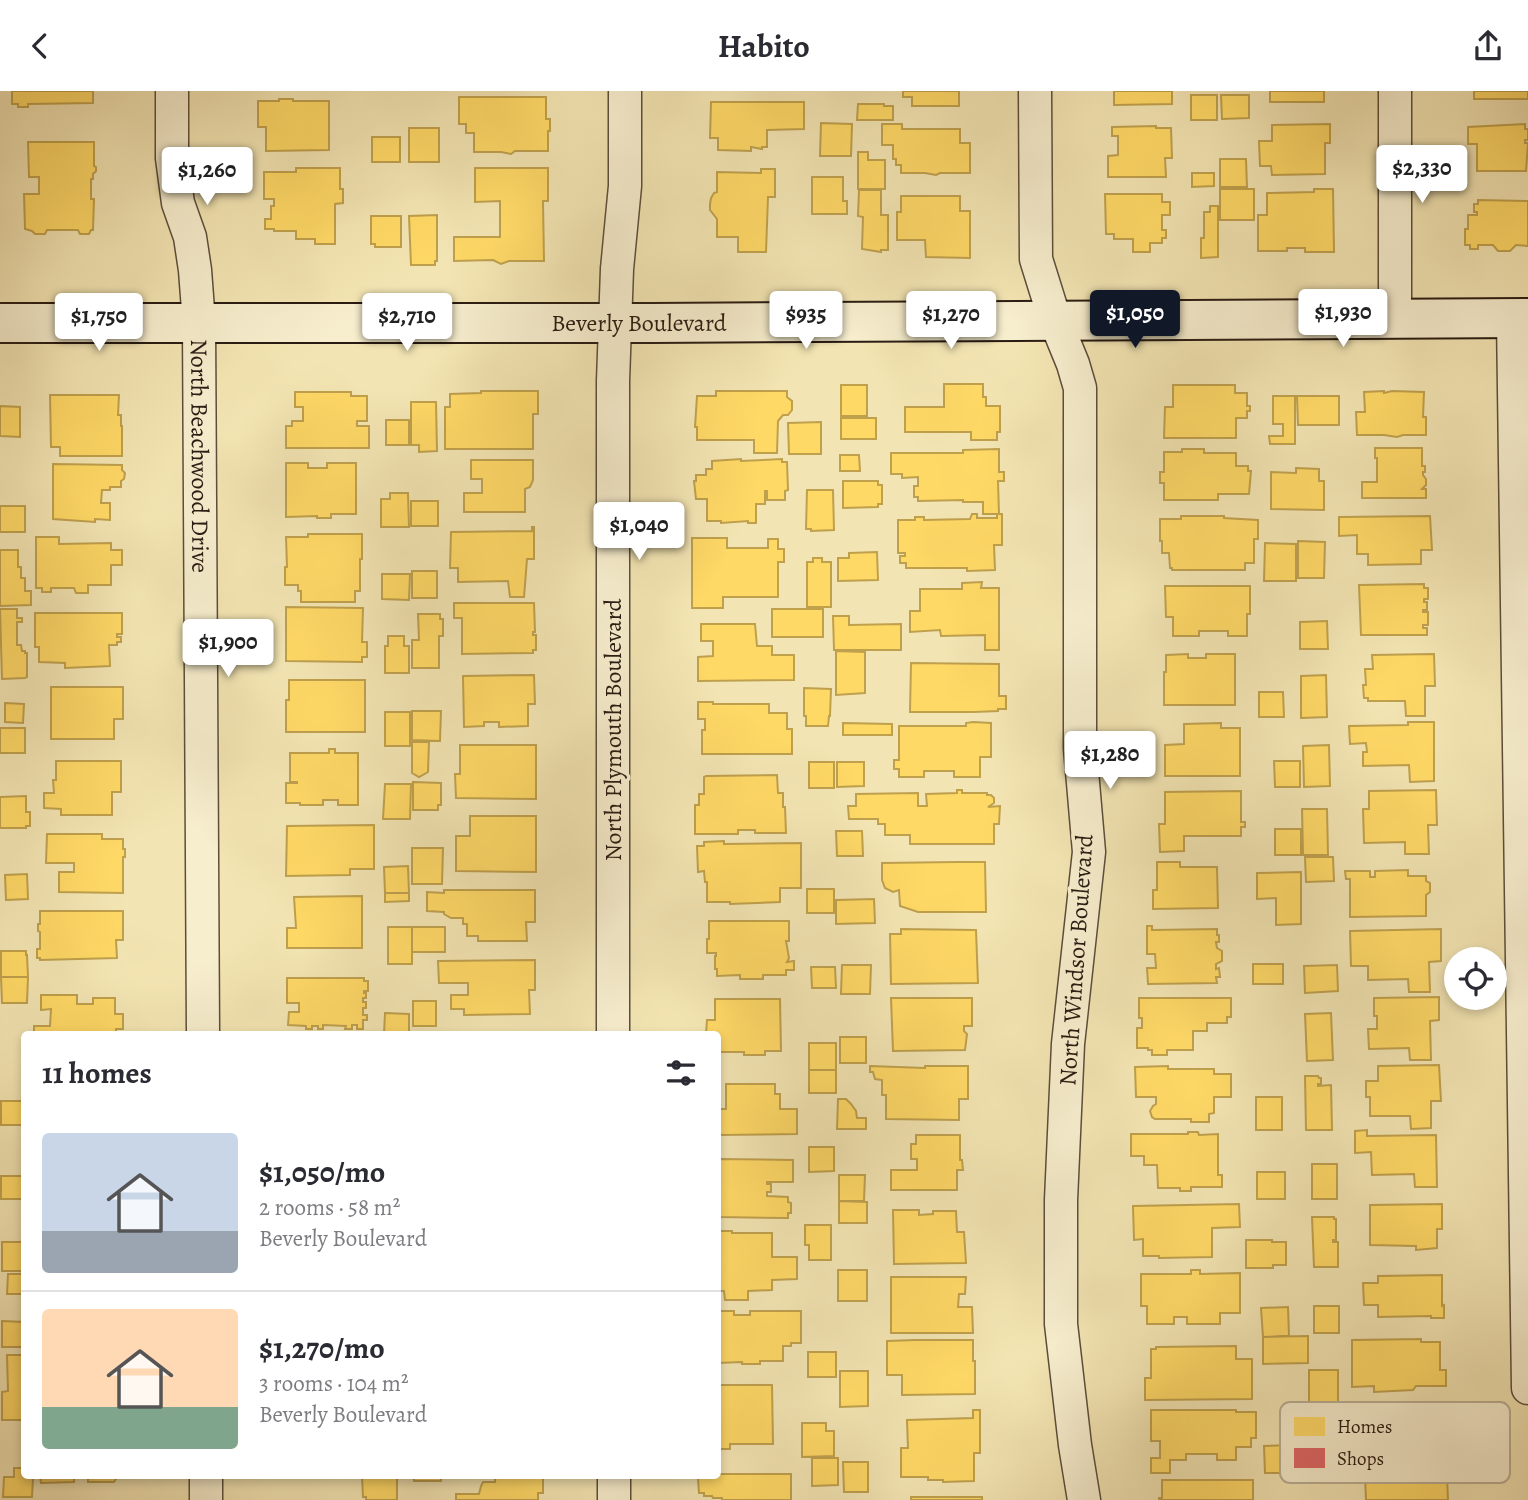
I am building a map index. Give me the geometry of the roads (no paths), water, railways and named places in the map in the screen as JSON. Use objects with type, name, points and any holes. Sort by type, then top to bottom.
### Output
[{"type":"main road","name":"Beverly Boulevard","points":[[0,323],[1520,318]]},
{"type":"street","name":"North Beachwood Drive","points":[[172,91],[174,169],[178,203],[192,248],[199,323],[203,1031]]},
{"type":"street","name":"North Plymouth Boulevard","points":[[613,1031],[613,381],[617,269],[625,186],[625,91]]},
{"type":"street","name":"North Windsor Boulevard","points":[[1035,91],[1036,259],[1080,388],[1080,748],[1089,852],[1068,1044],[1060,1200],[1060,1324],[1084,1500]]},
{"type":"street","points":[[1395,91],[1395,319]]},
{"type":"street","points":[[1520,318],[1528,1388]]},
{"type":"street","points":[[206,1479],[206,1500]]},
{"type":"street","points":[[614,1479],[614,1500]]}]
